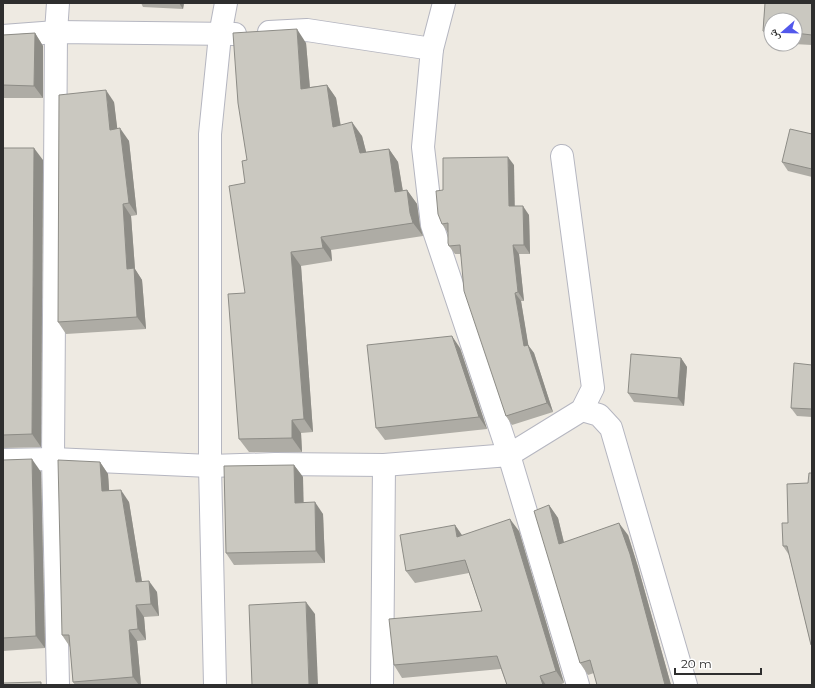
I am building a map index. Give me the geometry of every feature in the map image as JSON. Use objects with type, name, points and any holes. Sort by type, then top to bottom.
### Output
[{"type":"street","points":[[58,3],[56,32],[53,459],[58,685]]},
{"type":"street","points":[[215,685],[210,466],[210,134],[220,35],[226,3]]},
{"type":"street","points":[[444,3],[432,49],[423,147],[432,225],[509,454],[578,685]]},
{"type":"street","points":[[3,36],[56,32],[220,35],[306,30],[432,49]]},
{"type":"street","points":[[3,460],[53,459],[210,466],[275,464],[384,466],[509,454],[582,410],[593,388],[562,156]]},
{"type":"street","points":[[582,410],[598,415],[611,428],[686,685]]},
{"type":"street","points":[[382,685],[384,466]]},
{"type":"building","points":[[765,3],[812,3],[812,35],[803,34],[803,12],[764,12]]},
{"type":"building","points":[[297,29],[301,89],[327,85],[333,127],[352,122],[360,153],[389,149],[395,192],[407,190],[413,223],[321,237],[323,248],[291,252],[304,419],[292,420],[292,438],[239,439],[228,294],[245,293],[229,186],[245,183],[242,161],[247,160],[238,103],[233,33]]},
{"type":"building","points":[[35,33],[34,86],[3,85],[3,35]]},
{"type":"building","points":[[106,90],[110,130],[120,128],[129,203],[123,204],[127,269],[134,268],[137,317],[58,322],[59,95]]},
{"type":"building","points":[[790,129],[812,134],[812,169],[782,162]]},
{"type":"building","points":[[3,148],[34,148],[32,434],[3,435]]},
{"type":"building","points":[[508,157],[509,206],[523,206],[524,245],[513,245],[518,292],[515,293],[524,346],[528,345],[547,403],[506,416],[464,291],[460,245],[449,246],[448,223],[442,224],[438,214],[436,191],[443,190],[443,158]]},
{"type":"building","points":[[452,336],[479,417],[376,428],[367,345]]},
{"type":"building","points":[[631,354],[681,358],[678,398],[628,393]]},
{"type":"building","points":[[794,363],[812,365],[812,409],[791,408]]},
{"type":"building","points":[[32,459],[36,636],[3,638],[3,460]]},
{"type":"building","points":[[58,460],[100,462],[102,491],[121,490],[136,582],[149,581],[151,604],[136,605],[138,629],[129,630],[133,677],[73,682],[69,635],[62,635]]},
{"type":"building","points":[[294,465],[295,503],[315,502],[316,551],[226,553],[224,466]]},
{"type":"building","points":[[809,473],[812,473],[811,645],[787,546],[783,546],[782,523],[788,523],[787,484],[808,483]]},
{"type":"building","points":[[549,505],[559,544],[619,523],[630,554],[665,685],[597,685],[590,660],[580,663],[534,511]]},
{"type":"building","points":[[510,519],[556,671],[540,676],[543,685],[507,685],[497,656],[394,665],[389,619],[482,611],[465,560],[406,571],[400,535],[455,525],[457,537]]},
{"type":"building","points":[[306,602],[309,685],[252,685],[249,605]]},
{"type":"building","points":[[41,682],[41,685],[3,685],[3,683]]}]
